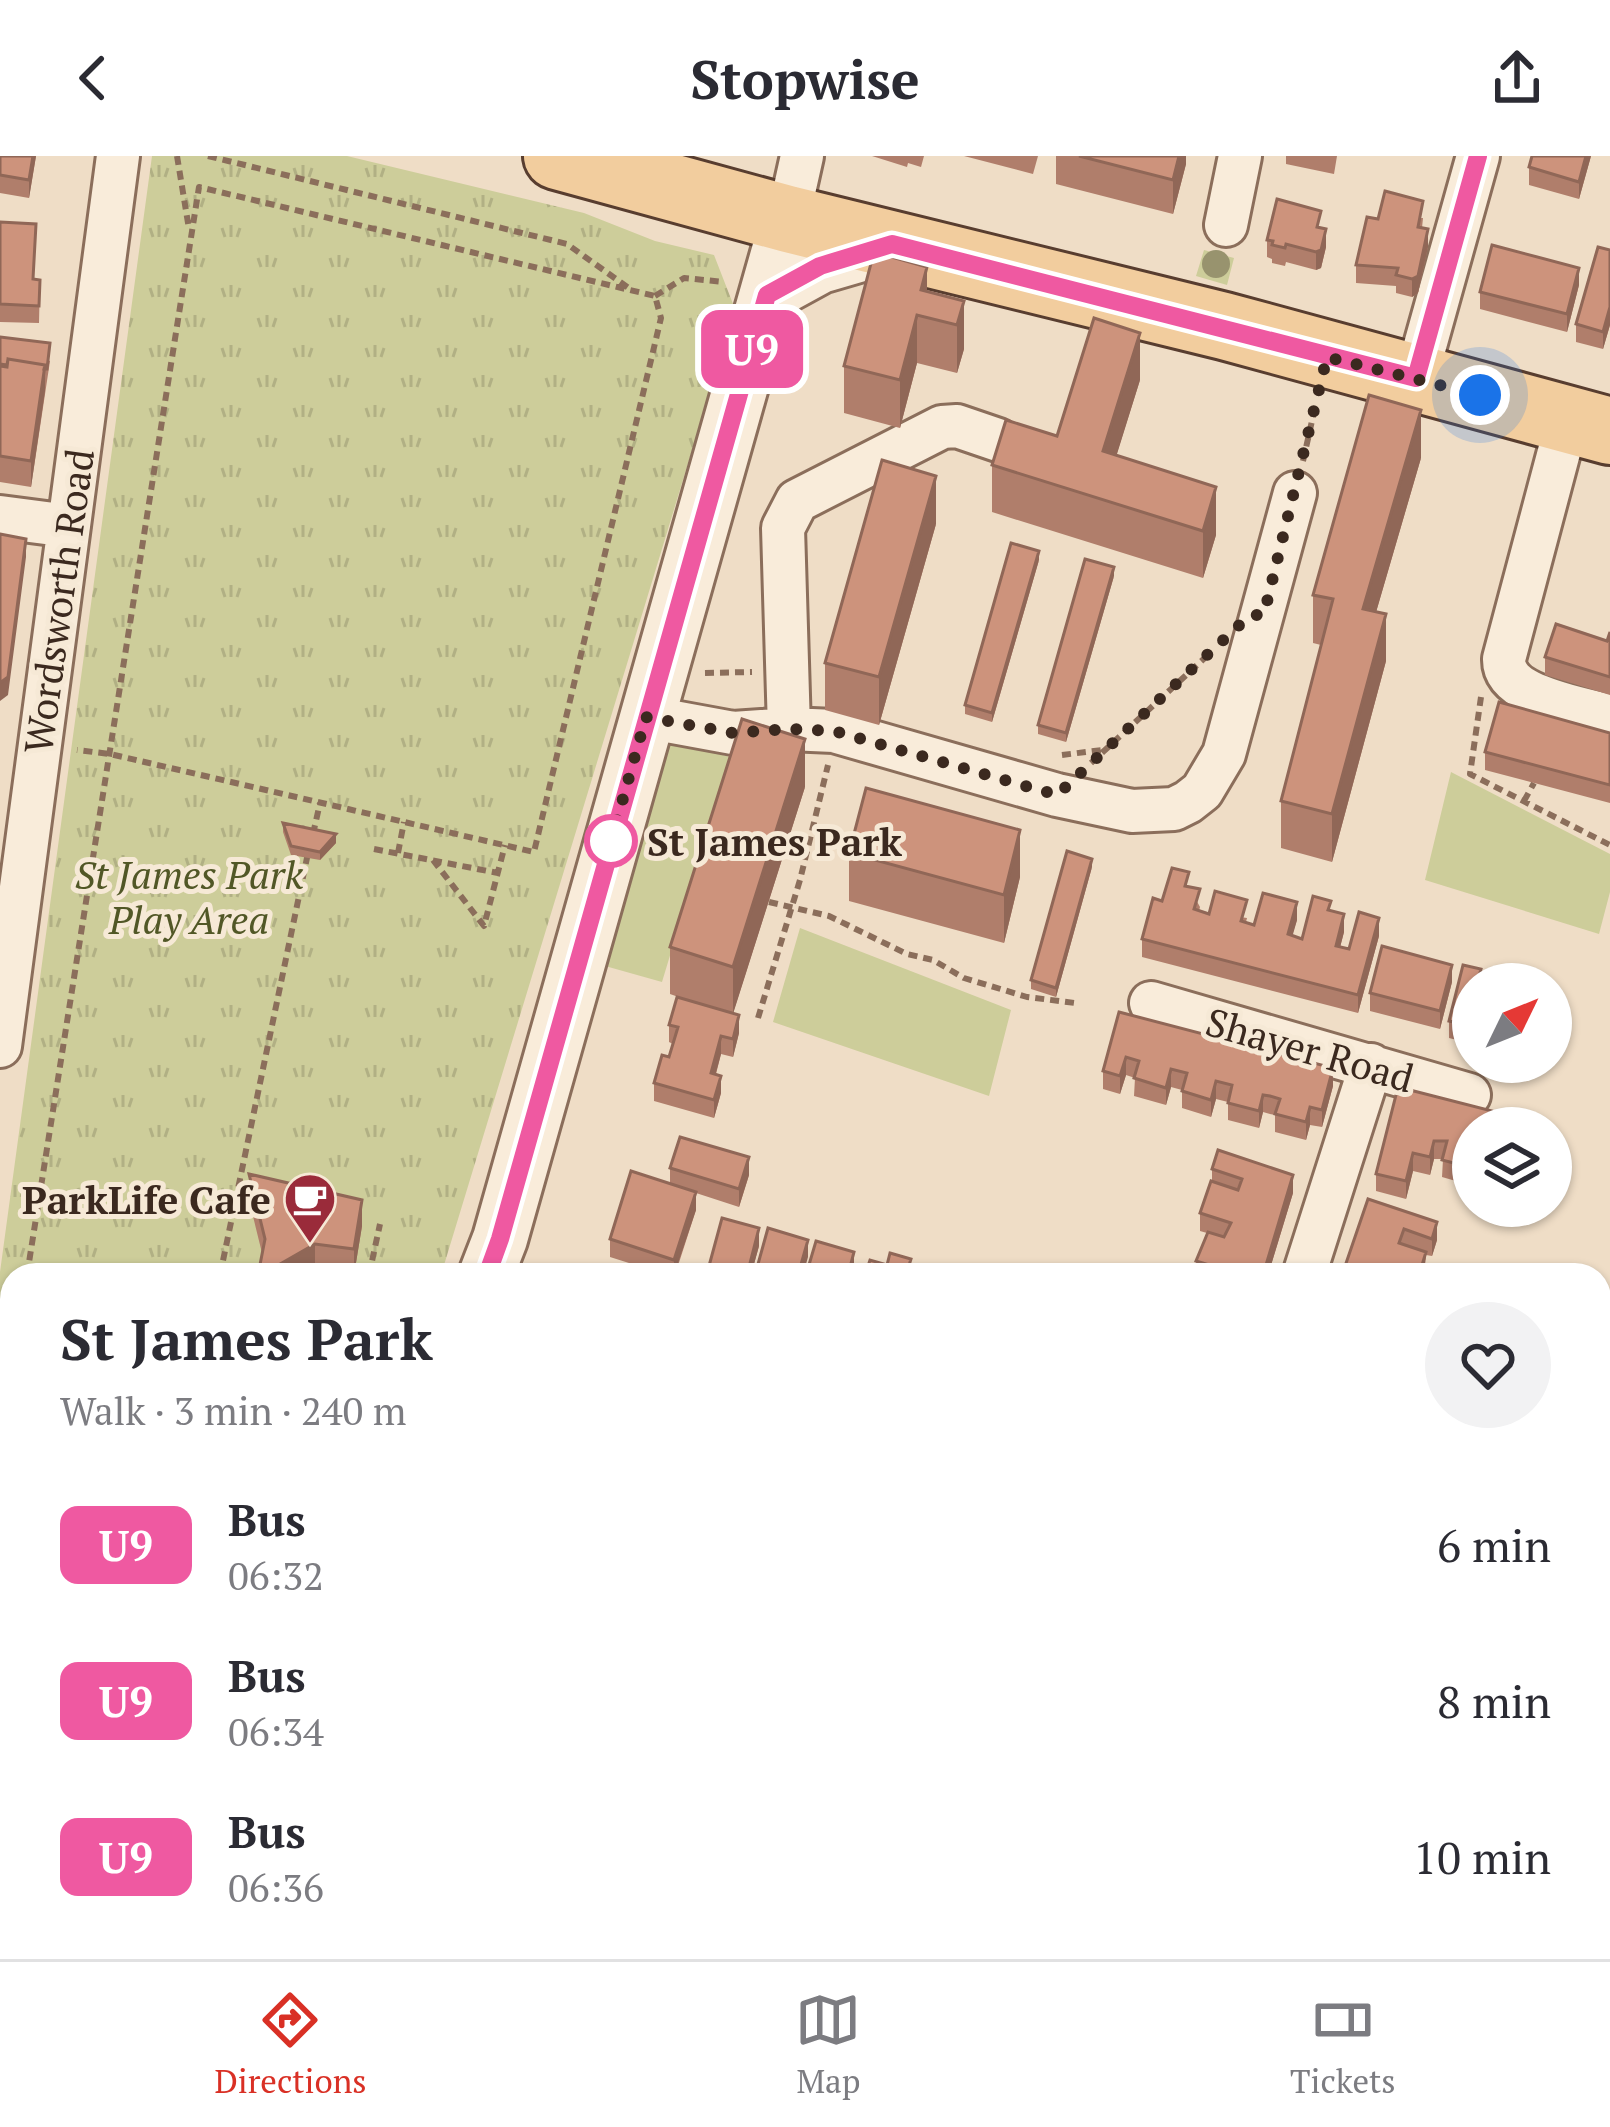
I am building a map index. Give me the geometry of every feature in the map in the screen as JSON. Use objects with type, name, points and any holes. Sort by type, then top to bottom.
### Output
[{"type":"main road","points":[[557,156],[788,219],[1224,326],[1589,425]]},
{"type":"street","name":"Wordsworth Road","points":[[0,1046],[118,156]]},
{"type":"street","points":[[743,288],[788,219],[802,156]]},
{"type":"street","points":[[1226,225],[1240,156]]},
{"type":"street","points":[[1416,378],[1478,156]]},
{"type":"street","points":[[492,1263],[653,693],[743,288],[745,249],[706,196]]},
{"type":"street","points":[[743,288],[892,244]]},
{"type":"street","points":[[1589,425],[1504,659],[1504,672],[1511,683],[1528,692],[1610,716]]},
{"type":"street","points":[[789,729],[783,528],[797,501],[942,427],[957,426],[998,440]]},
{"type":"street","points":[[653,693],[733,733],[834,731],[1057,795],[1154,812],[1174,809],[1202,791],[1224,754],[1281,593],[1295,494]]},
{"type":"street","points":[[0,517],[69,526]]},
{"type":"street","name":"Shayer Road","points":[[1150,1003],[1469,1095]]},
{"type":"street","points":[[1308,1263],[1371,1065]]},
{"type":"path","points":[[177,156],[190,238]]},
{"type":"path","points":[[208,156],[567,244],[633,291]]},
{"type":"path","points":[[29,1263],[199,187],[655,296],[684,278],[743,288]]},
{"type":"path","points":[[38,738],[534,852],[661,318],[655,296]]},
{"type":"path","points":[[1295,494],[1327,357]]},
{"type":"path","points":[[1057,795],[1249,616],[1281,593]]},
{"type":"path","points":[[653,693],[705,673],[788,669]]},
{"type":"path","points":[[1504,672],[1480,698],[1470,774],[1609,842]]},
{"type":"path","points":[[758,1018],[826,779],[834,731]]},
{"type":"path","points":[[1524,801],[1534,783]]},
{"type":"path","points":[[223,1263],[320,803]]},
{"type":"path","points":[[398,854],[404,822]]},
{"type":"path","points":[[434,860],[484,926],[505,845]]},
{"type":"path","points":[[374,849],[498,873]]},
{"type":"path","points":[[769,902],[829,916],[964,978],[1027,997],[1075,1003]]},
{"type":"path","points":[[372,1263],[380,1224]]},
{"type":"green space","name":"St James Park","points":[[152,156],[347,156],[584,213],[655,241],[714,255],[735,309],[445,1263],[1,1263]]},
{"type":"green space","points":[[1204,250],[1234,258],[1227,285],[1196,276]]},
{"type":"green space","points":[[669,740],[730,757],[662,982],[598,964]]},
{"type":"green space","points":[[1451,772],[1610,854],[1610,892],[1599,934],[1425,880]]},
{"type":"green space","points":[[800,928],[1011,1010],[989,1096],[773,1022]]},
{"type":"building","points":[[0,156],[33,156],[29,180],[0,175]]},
{"type":"building","points":[[1079,156],[1179,156],[1173,180]]},
{"type":"building","points":[[1532,156],[1586,156],[1579,182],[1529,167]]},
{"type":"building","points":[[1385,191],[1423,201],[1418,227],[1428,229],[1418,276],[1412,279],[1396,275],[1398,268],[1356,265],[1367,217],[1378,219]]},
{"type":"building","points":[[1277,199],[1321,211],[1317,227],[1326,229],[1321,250],[1286,244],[1285,248],[1267,240]]},
{"type":"building","points":[[0,222],[36,224],[33,279],[40,280],[39,306],[0,304]]},
{"type":"building","points":[[1492,245],[1579,268],[1567,314],[1480,292]]},
{"type":"building","points":[[1598,247],[1610,250],[1610,307],[1603,332],[1576,324]]},
{"type":"building","points":[[874,252],[927,267],[921,290],[964,301],[957,325],[917,315],[900,380],[844,366]]},
{"type":"building","points":[[1094,318],[1140,333],[1103,451],[1216,487],[1203,531],[992,465],[1006,420],[1057,436]]},
{"type":"building","points":[[0,337],[50,343],[47,369],[8,359],[7,365],[0,364]]},
{"type":"building","points":[[8,359],[45,365],[31,461],[0,456],[0,366],[7,367]]},
{"type":"building","points":[[1369,395],[1421,410],[1363,609],[1386,614],[1332,814],[1281,801],[1333,599],[1313,595]]},
{"type":"building","points":[[882,460],[936,476],[879,677],[825,663]]},
{"type":"building","points":[[0,534],[26,539],[8,677],[0,683]]},
{"type":"building","points":[[1011,543],[1039,551],[992,713],[965,705]]},
{"type":"building","points":[[1085,559],[1114,567],[1066,733],[1038,725]]},
{"type":"building","points":[[1556,624],[1607,641],[1610,632],[1610,677],[1545,657]]},
{"type":"building","points":[[1499,702],[1610,733],[1610,785],[1485,752]]},
{"type":"building","points":[[742,719],[805,739],[733,967],[670,947]]},
{"type":"building","points":[[866,788],[1020,830],[1004,895],[849,853]]},
{"type":"building","points":[[283,823],[336,834],[320,852],[291,846]]},
{"type":"building","points":[[1067,851],[1092,859],[1056,988],[1031,980]]},
{"type":"building","points":[[1172,868],[1189,872],[1185,886],[1200,889],[1194,909],[1209,914],[1215,891],[1247,900],[1241,921],[1254,925],[1263,893],[1297,902],[1288,934],[1302,939],[1313,896],[1331,901],[1328,910],[1344,914],[1336,946],[1349,949],[1359,912],[1379,918],[1358,995],[1142,939],[1153,898],[1162,901]]},
{"type":"building","points":[[1382,946],[1452,965],[1440,1011],[1370,993]]},
{"type":"building","points":[[677,997],[739,1015],[733,1039],[721,1036],[711,1073],[721,1076],[714,1100],[654,1083],[662,1055],[669,1057],[678,1027],[669,1025]]},
{"type":"building","points":[[1119,1012],[1333,1068],[1322,1110],[1310,1107],[1306,1122],[1275,1114],[1280,1099],[1270,1096],[1263,1095],[1259,1111],[1228,1103],[1232,1085],[1216,1081],[1211,1100],[1182,1091],[1187,1073],[1171,1069],[1166,1088],[1134,1078],[1139,1061],[1126,1057],[1120,1076],[1103,1071]]},
{"type":"building","points":[[1406,1089],[1476,1107],[1452,1107],[1452,1163],[1442,1160],[1447,1141],[1434,1141],[1430,1157],[1413,1153],[1406,1181],[1376,1174],[1396,1095]]},
{"type":"building","points":[[680,1137],[749,1157],[739,1189],[670,1168]]},
{"type":"building","points":[[1218,1150],[1293,1175],[1267,1263],[1196,1261],[1208,1232],[1224,1237],[1231,1223],[1200,1213],[1211,1181],[1238,1190],[1242,1179],[1212,1169]]},
{"type":"building","points":[[631,1171],[696,1192],[674,1260],[610,1239]]},
{"type":"building","points":[[249,1174],[362,1200],[354,1249],[315,1244],[282,1263],[260,1263],[265,1239]]},
{"type":"building","points":[[1368,1199],[1437,1222],[1432,1239],[1404,1229],[1399,1243],[1426,1252],[1423,1263],[1346,1263]]},
{"type":"building","points":[[722,1218],[759,1228],[750,1263],[710,1263]]},
{"type":"building","points":[[768,1228],[808,1240],[801,1263],[758,1263]]},
{"type":"building","points":[[816,1241],[854,1252],[851,1263],[810,1263]]},
{"type":"building","points":[[890,1253],[911,1259],[910,1263],[888,1263]]},
{"type":"bus line","name":"U9","points":[[491,1263],[767,295],[820,266],[892,244],[1416,378],[1478,156]]},
{"type":"place","name":"St James Park","points":[[611,841]]},
{"type":"place","name":"ParkLife Cafe","points":[[310,1245]]},
{"type":"route","points":[[611,841],[646,717],[733,733],[834,731],[1057,795],[1249,616],[1264,614],[1327,357],[1480,395]]},
{"type":"park label","name":"St James Park Play Area","points":[[189,896]]}]
